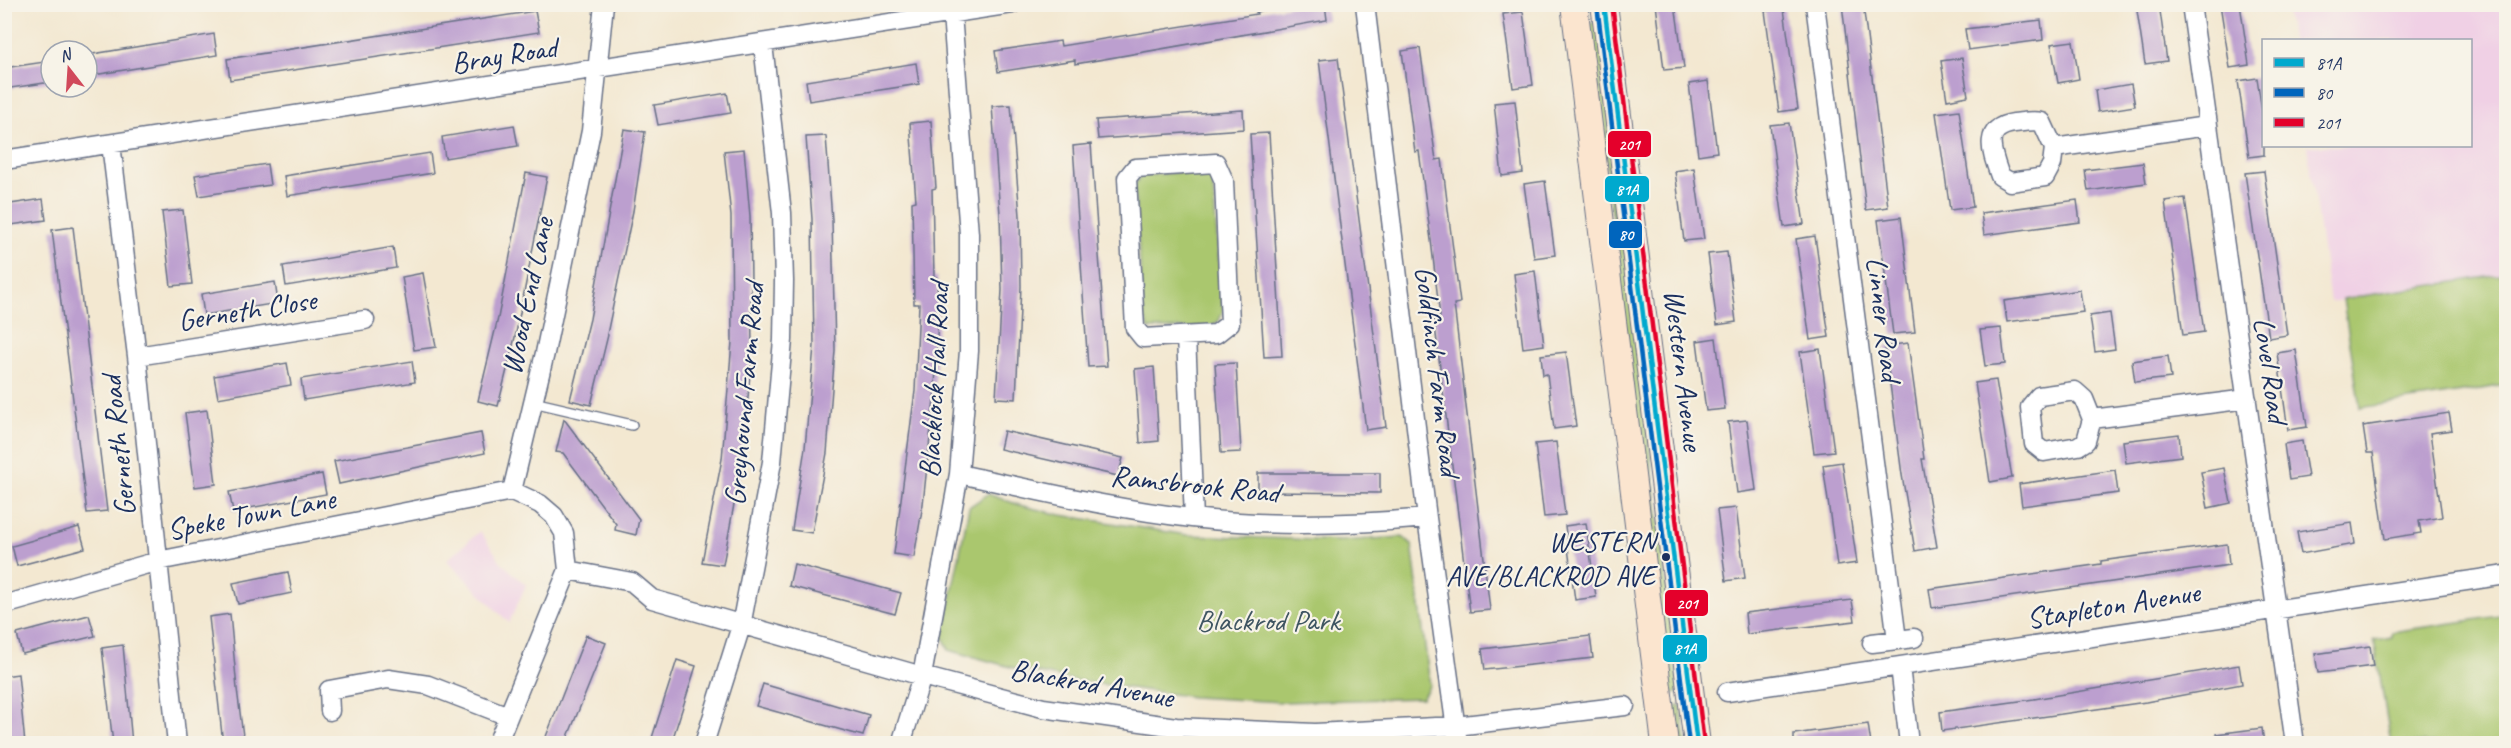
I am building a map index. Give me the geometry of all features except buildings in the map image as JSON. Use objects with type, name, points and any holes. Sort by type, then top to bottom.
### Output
[{"type":"street","name":"Wood End Lane","points":[[512,491],[591,130],[604,4]]},
{"type":"street","name":"Bray Road","points":[[4,160],[1012,4]]},
{"type":"street","name":"Goldfinch Farm Road","points":[[1365,4],[1427,518],[1457,735]]},
{"type":"street","points":[[1574,4],[1665,744]]},
{"type":"street","name":"Western Avenue","points":[[1604,4],[1697,744]]},
{"type":"street","name":"Linner Road","points":[[1815,4],[1906,639],[1872,643]]},
{"type":"street","name":"Lovel Road","points":[[2191,4],[2278,609],[2295,744]]},
{"type":"street","name":"Blacklock Hall Road","points":[[901,744],[922,676],[959,474],[969,351],[969,234],[952,14]]},
{"type":"street","name":"Greyhound Farm Road","points":[[704,744],[741,626],[772,462],[783,339],[782,213],[763,44]]},
{"type":"street","points":[[2054,148],[2207,126]]},
{"type":"street","name":"Gerneth Road","points":[[111,144],[137,356],[177,744]]},
{"type":"street","points":[[1216,163],[1224,180],[1230,323],[1216,334],[1185,337],[1143,338],[1135,328],[1127,178],[1135,168],[1216,163]]},
{"type":"street","name":"Gerneth Close","points":[[137,356],[365,320]]},
{"type":"street","points":[[1185,337],[1194,518]]},
{"type":"street","points":[[2092,419],[2247,399]]},
{"type":"street","name":"Ramsbrook Road","points":[[959,474],[1125,508],[1194,518],[1314,525],[1427,518]]},
{"type":"street","points":[[497,744],[568,570],[564,533],[554,516],[540,504],[512,491]]},
{"type":"street","name":"Speke Town Lane","points":[[4,605],[158,561],[512,491]]},
{"type":"street","name":"Blackrod Avenue","points":[[568,570],[632,582],[652,598],[741,626],[1043,708],[1176,727],[1315,733],[1457,735],[1625,706]]},
{"type":"street","name":"Stapleton Avenue","points":[[1727,692],[2506,576]]},
{"type":"street","points":[[1900,666],[1910,744]]},
{"type":"street","points":[[330,711],[329,690],[388,679],[428,685],[508,717]]},
{"type":"lane","points":[[533,402],[632,425]]},
{"type":"shaded area","points":[[2286,5],[2506,5],[2506,274],[2330,302],[2307,147],[2472,147],[2472,39],[2291,39]]},
{"type":"shaded area","points":[[480,531],[501,562],[526,585],[509,623],[447,560]]},
{"type":"green space","points":[[1599,22],[1679,692],[1667,694],[1590,23]]},
{"type":"green space","points":[[1203,170],[1212,176],[1223,311],[1219,321],[1208,328],[1149,329],[1144,316],[1134,186],[1140,176]]},
{"type":"green space","points":[[2506,274],[2506,385],[2360,408],[2343,299]]},
{"type":"green space","name":"Blackrod Park","points":[[988,494],[1019,505],[1061,515],[1187,535],[1341,541],[1402,537],[1412,544],[1430,685],[1422,698],[1282,702],[1193,697],[1073,680],[1014,668],[949,650],[943,637],[969,507]]},
{"type":"green space","points":[[2506,615],[2506,743],[2391,743],[2374,640],[2392,637],[2392,632]]},
{"type":"green space","points":[[1681,706],[1686,743],[1674,743],[1669,707]]},
{"type":"transit line","name":"81A","points":[[1604,4],[1697,744]]},
{"type":"transit line","name":"201","points":[[1612,4],[1704,743]]},
{"type":"transit line","name":"80","points":[[1597,5],[1689,744]]},
{"type":"place","name":"WESTERN AVE/BLACKROD AVE","points":[[1666,557]]}]
